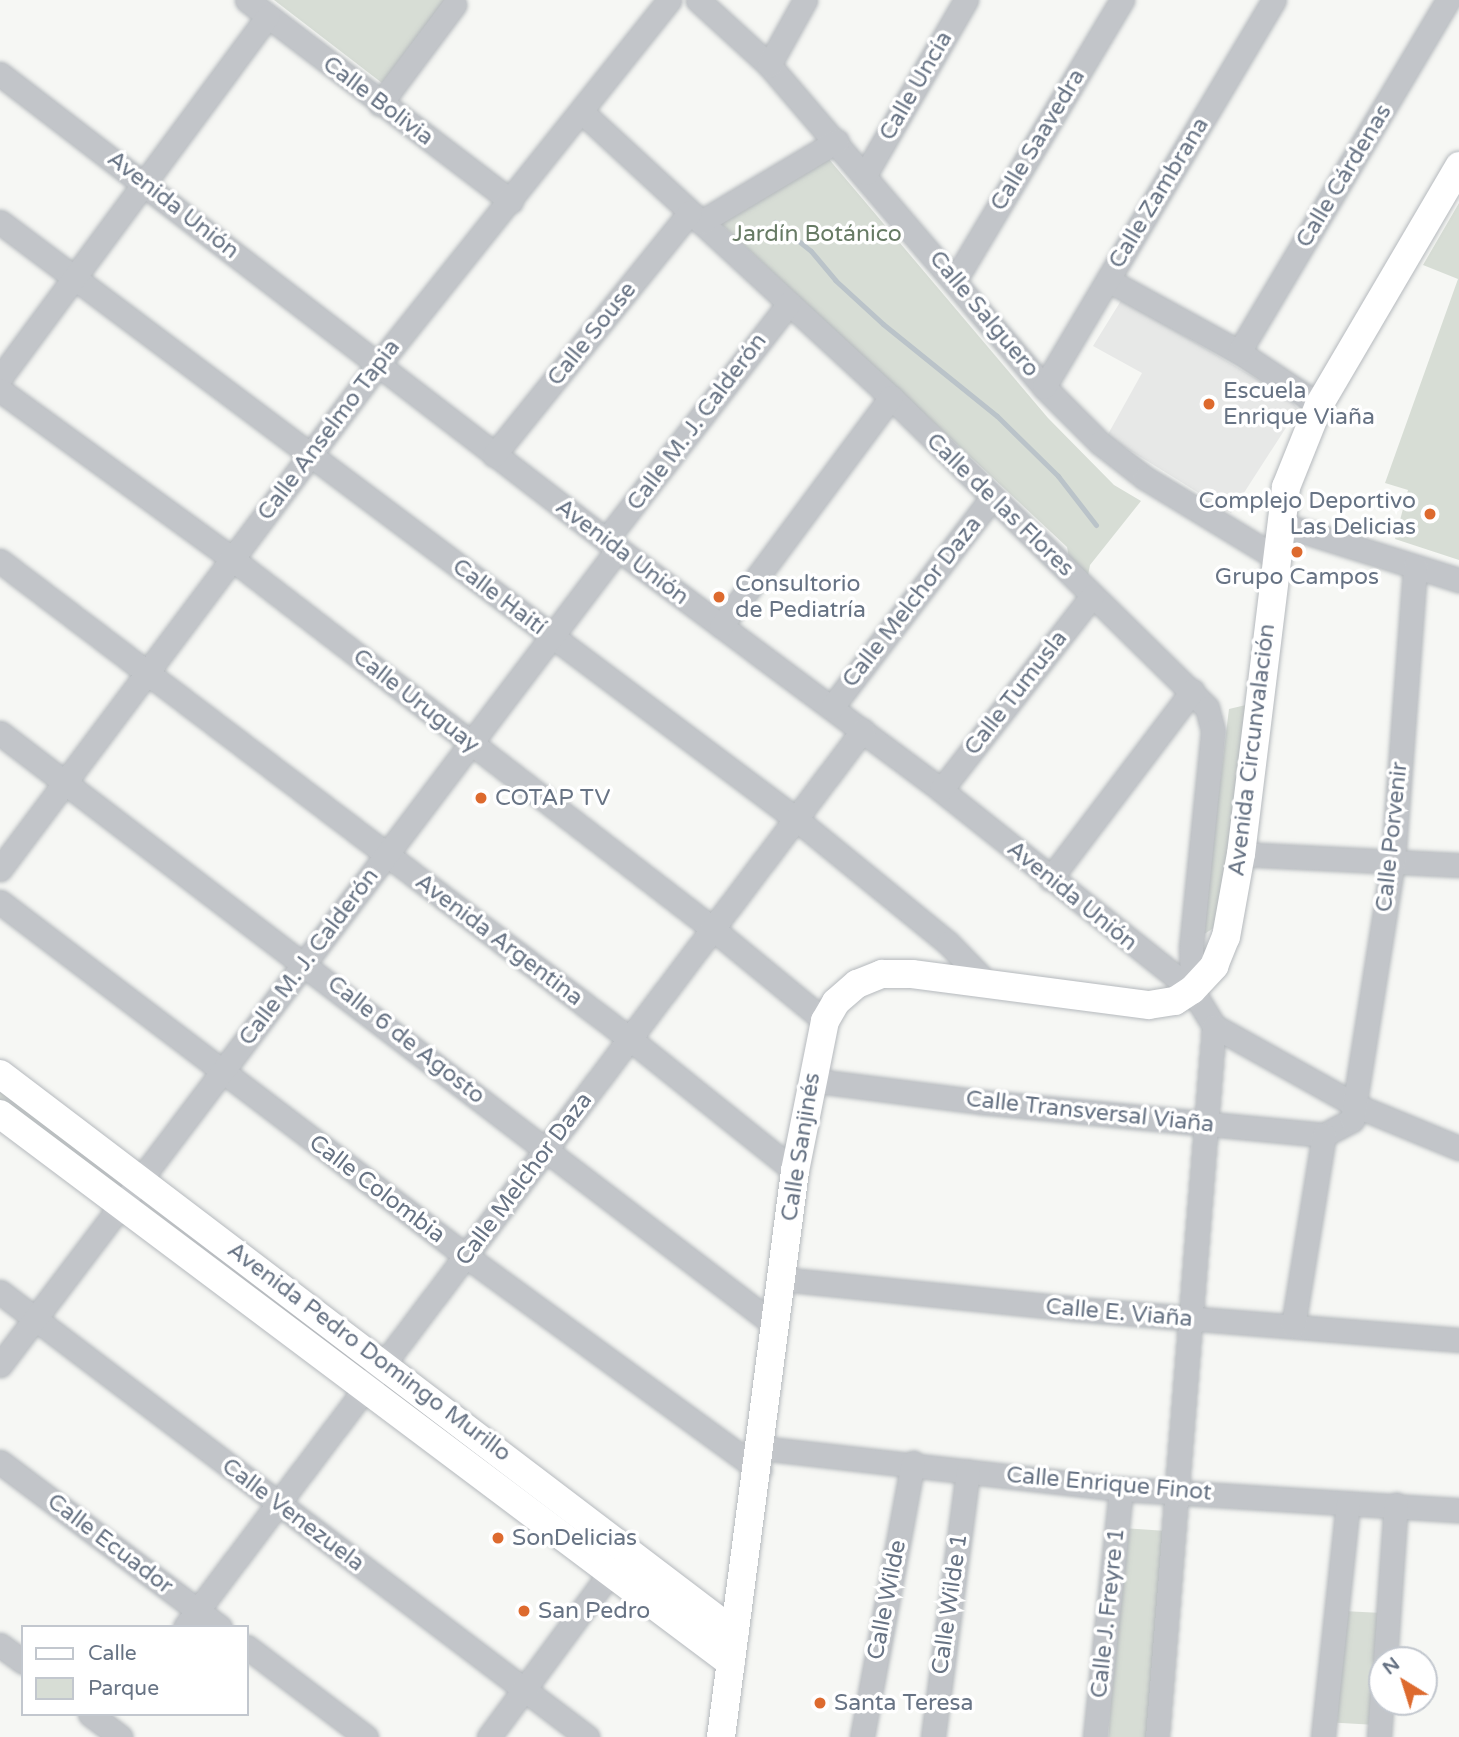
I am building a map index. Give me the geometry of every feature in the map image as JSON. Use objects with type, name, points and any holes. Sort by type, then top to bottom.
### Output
[{"type":"main road","name":"Avenida Circunvalación","points":[[1192,990],[1214,966],[1226,937],[1241,853],[1275,557],[1296,454],[1319,405],[1459,166]]},
{"type":"main road","name":"Calle Sanjinés","points":[[731,1663],[794,1171],[810,1080],[825,1021],[836,1002],[857,984],[882,974],[988,984],[1149,1005],[1175,1001],[1192,990]]},
{"type":"main road","name":"Avenida Pedro Domingo Murillo","points":[[0,1074],[384,1363],[735,1633]]},
{"type":"main road","name":"Avenida Pedro Domingo Murillo","points":[[0,1114],[364,1390],[731,1663]]},
{"type":"main road","points":[[721,1737],[731,1663]]},
{"type":"street","name":"Calle Bolivia","points":[[247,0],[380,104],[511,201]]},
{"type":"street","name":"Calle Anselmo Tapia","points":[[0,869],[144,673],[377,366],[583,113],[669,0]]},
{"type":"street","name":"Calle Salguero","points":[[698,0],[769,65],[866,173],[1044,387],[1100,443],[1145,478],[1275,557]]},
{"type":"street","points":[[769,65],[805,0]]},
{"type":"street","name":"Calle Uncía","points":[[866,173],[966,0]]},
{"type":"street","name":"Calle Saavedra","points":[[955,280],[1122,0]]},
{"type":"street","name":"Calle Zambrana","points":[[1044,387],[1274,0]]},
{"type":"street","name":"Calle Cárdenas","points":[[1239,352],[1448,0]]},
{"type":"street","points":[[380,104],[454,5]]},
{"type":"street","points":[[0,378],[76,279],[144,182],[268,16]]},
{"type":"street","name":"Avenida Unión","points":[[0,74],[144,182],[377,366],[612,545],[941,790],[1192,990],[1214,1026],[1357,1106],[1459,1148]]},
{"type":"street","name":"Calle de las Flores","points":[[583,113],[891,397],[1207,708],[1213,731],[1191,947],[1192,990]]},
{"type":"street","name":"Calle Souse","points":[[494,455],[695,217],[837,141]]},
{"type":"street","name":"Calle Haití","points":[[0,222],[796,819],[948,943],[988,984]]},
{"type":"street","points":[[1108,280],[1239,352],[1319,405]]},
{"type":"street","name":"Calle M. J. Calderón","points":[[0,1365],[552,638],[612,545],[789,303]]},
{"type":"street","name":"Calle Uruguay","points":[[0,390],[231,558],[713,929],[825,1021]]},
{"type":"street","points":[[721,626],[891,397]]},
{"type":"street","name":"Calle Melchor Daza","points":[[832,707],[992,498]]},
{"type":"street","points":[[1280,524],[1459,580]]},
{"type":"street","name":"Avenida Argentina","points":[[0,561],[144,673],[630,1039],[794,1171]]},
{"type":"street","name":"Calle Porvenir","points":[[1357,1106],[1392,860],[1415,567]]},
{"type":"street","name":"Calle Tumusla","points":[[941,790],[1092,596]]},
{"type":"street","points":[[1050,879],[1192,691]]},
{"type":"street","name":"Calle Melchor Daza","points":[[192,1618],[863,730]]},
{"type":"street","name":"Calle 6 de Agosto","points":[[0,733],[305,962],[775,1325]]},
{"type":"street","points":[[1241,853],[1459,865]]},
{"type":"street","name":"Calle Colombia","points":[[0,902],[466,1256],[759,1459]]},
{"type":"street","points":[[1157,1737],[1180,1489],[1214,1026]]},
{"type":"street","name":"Calle Transversal Viaña","points":[[810,1080],[981,1102],[1324,1135]]},
{"type":"street","points":[[1293,1326],[1324,1135],[1352,1120],[1357,1106]]},
{"type":"street","name":"Calle E. Viaña","points":[[781,1279],[1191,1319],[1459,1340]]},
{"type":"street","name":"Calle Venezuela","points":[[0,1292],[587,1737]]},
{"type":"street","name":"Calle Enrique Finot","points":[[759,1459],[913,1463],[1121,1489],[1180,1489],[1459,1510]]},
{"type":"street","name":"Calle Ecuador","points":[[0,1462],[192,1618],[214,1625]]},
{"type":"street","name":"Calle Wilde","points":[[862,1737],[913,1463]]},
{"type":"street","name":"Calle Wilde 1","points":[[933,1737],[968,1471]]},
{"type":"street","name":"Calle J. Freyre 1","points":[[1095,1737],[1121,1489]]},
{"type":"street","points":[[1323,1737],[1348,1503]]},
{"type":"street","points":[[1385,1646],[1396,1504]]},
{"type":"street","points":[[489,1737],[626,1549]]},
{"type":"street","points":[[0,1645],[21,1661]]},
{"type":"street","points":[[248,1648],[366,1737]]},
{"type":"street","points":[[1379,1737],[1380,1716]]},
{"type":"shaded area","name":"Escuela Enrique Viaña","points":[[1122,299],[1289,398],[1298,409],[1231,513],[1107,436],[1142,373],[1093,346]]},
{"type":"green space","points":[[274,0],[445,0],[382,83]]},
{"type":"green space","name":"Jardín Botánico","points":[[828,158],[1048,418],[1114,485],[1141,501],[1090,565],[1087,580],[1070,563],[1067,547],[719,222]]},
{"type":"green space","points":[[1459,203],[1459,560],[1395,539],[1408,490],[1385,483],[1458,279],[1423,265]]},
{"type":"green space","points":[[1250,704],[1217,926],[1201,936],[1229,709]]},
{"type":"green space","points":[[0,1086],[124,1179],[113,1194],[0,1109]]},
{"type":"green space","points":[[1123,1528],[1163,1531],[1148,1737],[1108,1737]]},
{"type":"green space","points":[[1343,1611],[1382,1613],[1380,1646],[1368,1646],[1368,1716],[1377,1716],[1376,1725],[1337,1723]]},
{"type":"waterway","points":[[775,222],[811,251],[835,280],[883,324],[997,416],[1058,476],[1096,525]]},
{"type":"place","name":"Escuela Enrique Viaña","points":[[1209,404]]},
{"type":"place","name":"Complejo Deportivo Las Delicias","points":[[1430,514]]},
{"type":"place","name":"Grupo Campos","points":[[1297,552]]},
{"type":"place","name":"Consultorio de Pediatría","points":[[719,597]]},
{"type":"place","name":"COTAP TV","points":[[481,798]]},
{"type":"place","name":"SonDelicias","points":[[498,1538]]},
{"type":"place","name":"San Pedro","points":[[524,1611]]},
{"type":"place","name":"Santa Teresa","points":[[820,1703]]}]
